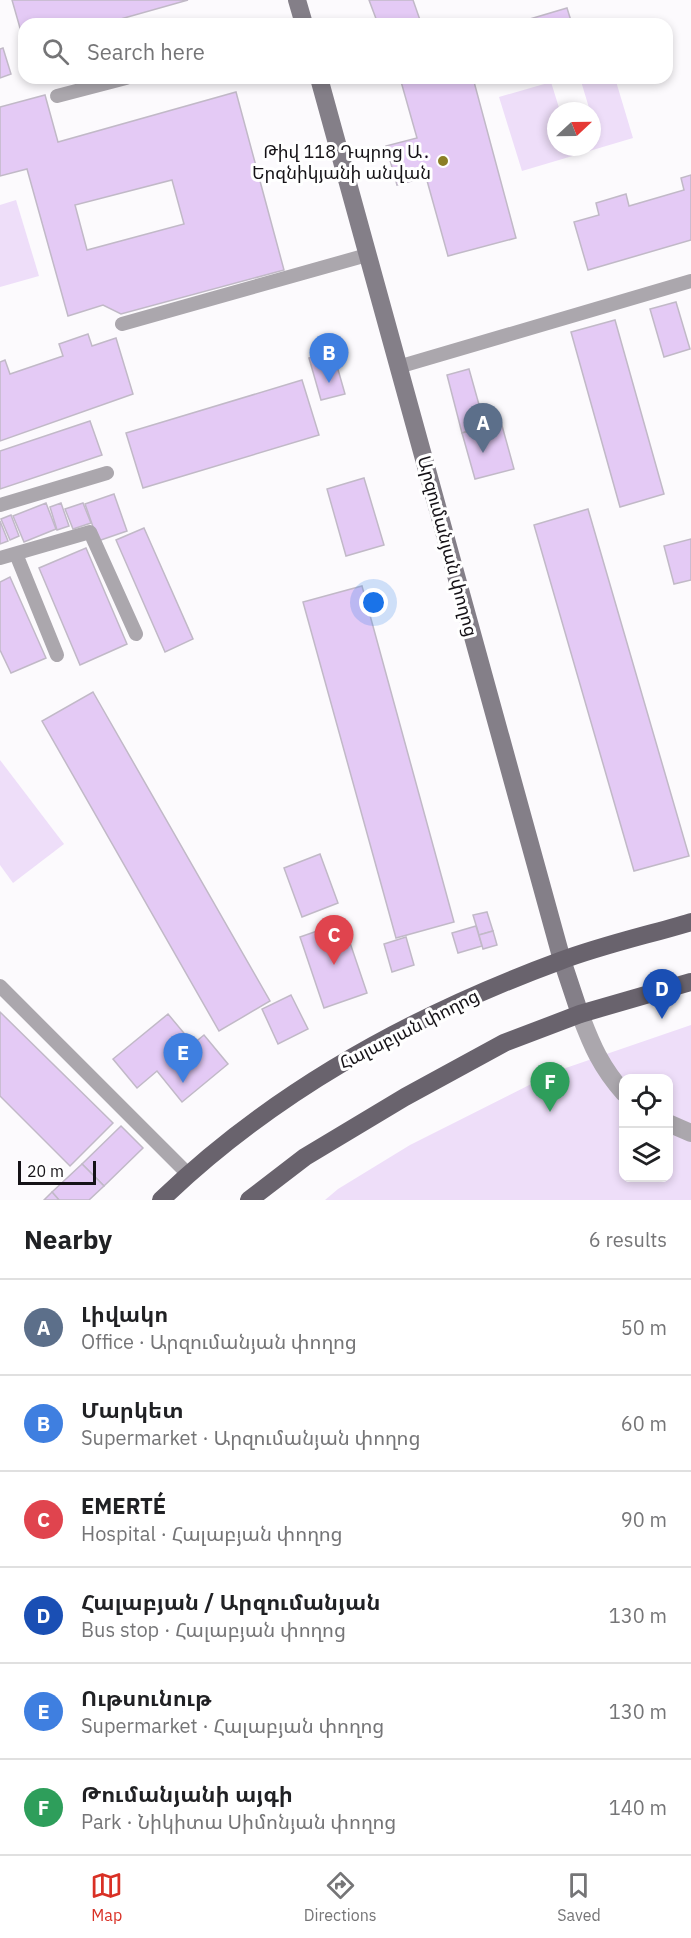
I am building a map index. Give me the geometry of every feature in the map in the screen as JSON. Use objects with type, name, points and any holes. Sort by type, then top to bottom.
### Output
[{"type":"main road","points":[[297,0],[302,18]]},
{"type":"main road","name":"Արզումանյան փողոց","points":[[321,84],[562,960],[580,1014]]},
{"type":"main road","name":"Հալաբյան փողոց","points":[[161,1200],[188,1174],[280,1102],[341,1062],[428,1016],[480,992],[562,960],[691,922]]},
{"type":"main road","points":[[249,1200],[305,1157],[405,1097],[504,1043],[580,1014],[691,982]]},
{"type":"street","points":[[580,1014],[592,1048],[608,1075],[619,1087]]},
{"type":"street","points":[[673,1125],[691,1133]]},
{"type":"lane","points":[[57,96],[103,84]]},
{"type":"lane","points":[[122,324],[367,255]]},
{"type":"lane","points":[[398,367],[691,281]]},
{"type":"lane","points":[[0,505],[106,473]]},
{"type":"lane","points":[[0,558],[90,532],[136,634]]},
{"type":"lane","points":[[16,554],[57,655]]},
{"type":"lane","points":[[0,986],[188,1174]]},
{"type":"shaded area","points":[[544,84],[552,84],[557,102],[547,102],[547,156],[572,156],[522,171],[499,97]]},
{"type":"shaded area","points":[[582,84],[617,84],[633,138],[601,148],[601,102],[587,102]]},
{"type":"shaded area","points":[[16,200],[39,276],[0,287],[0,205]]},
{"type":"shaded area","points":[[0,760],[64,844],[13,883],[0,865]]},
{"type":"shaded area","points":[[691,1025],[691,1200],[325,1200],[338,1189],[410,1145],[557,1071]]},
{"type":"building","points":[[12,0],[188,0],[124,18],[18,18],[18,21]]},
{"type":"building","points":[[369,0],[413,0],[419,18],[376,18]]},
{"type":"building","points":[[567,8],[570,18],[533,18]]},
{"type":"building","points":[[3,48],[11,74],[0,78],[0,49]]},
{"type":"building","name":"Թիվ 118 Դպրոց Ա․ Երզնիկյանի անվան","points":[[402,84],[475,84],[516,238],[448,256],[426,177],[397,185],[386,146],[417,138]]},
{"type":"building","points":[[236,92],[284,270],[121,314],[103,305],[68,316],[27,169],[0,176],[0,107],[45,95],[58,142]],"holes":[[[172,180],[184,224],[87,250],[75,205]]]},
{"type":"building","points":[[691,175],[691,240],[588,270],[574,222],[599,215],[596,203],[626,194],[629,206],[684,190],[681,178]]},
{"type":"building","points":[[676,302],[690,349],[664,357],[650,309]]},
{"type":"building","points":[[615,320],[664,494],[620,507],[571,332]]},
{"type":"building","points":[[88,334],[92,346],[116,338],[133,394],[0,441],[0,362],[5,360],[10,374],[63,356],[59,344]]},
{"type":"building","points":[[333,352],[345,394],[321,400],[309,358]]},
{"type":"building","points":[[469,369],[485,426],[462,433],[447,375]]},
{"type":"building","points":[[302,380],[319,435],[143,488],[126,433]]},
{"type":"building","points":[[90,421],[102,455],[0,489],[0,451]]},
{"type":"building","points":[[501,422],[514,469],[475,479],[462,433]]},
{"type":"building","points":[[364,478],[384,545],[346,556],[327,489]]},
{"type":"building","points":[[114,494],[127,531],[98,541],[85,504]]},
{"type":"building","points":[[46,503],[56,529],[24,542],[13,516]]},
{"type":"building","points":[[61,503],[69,526],[57,530],[50,507]]},
{"type":"building","points":[[83,503],[91,523],[73,529],[65,509]]},
{"type":"building","points":[[588,509],[689,856],[634,871],[534,525]]},
{"type":"building","points":[[11,515],[19,536],[10,540],[1,519]]},
{"type":"building","points":[[0,521],[8,541],[0,544]]},
{"type":"building","points":[[144,528],[193,639],[165,652],[116,540]]},
{"type":"building","points":[[691,539],[691,580],[674,584],[664,546]]},
{"type":"building","points":[[86,548],[127,644],[80,665],[39,568]]},
{"type":"building","points":[[10,577],[46,658],[11,673],[0,650],[0,582]]},
{"type":"building","points":[[362,586],[454,922],[396,938],[303,602]]},
{"type":"building","points":[[93,692],[270,1001],[219,1031],[42,721]]},
{"type":"building","points":[[320,854],[338,903],[302,917],[284,868]]},
{"type":"building","points":[[487,912],[493,931],[479,935],[473,915]]},
{"type":"building","points":[[343,922],[367,993],[324,1008],[300,937]]},
{"type":"building","points":[[476,926],[482,946],[458,953],[452,933]]},
{"type":"building","points":[[493,931],[497,945],[483,949],[479,935]]},
{"type":"building","points":[[406,937],[414,965],[392,972],[384,944]]},
{"type":"building","points":[[291,995],[308,1029],[278,1044],[262,1009]]},
{"type":"building","points":[[0,1012],[113,1123],[70,1166],[0,1096]]},
{"type":"building","points":[[168,1014],[193,1044],[204,1035],[228,1064],[182,1102],[157,1071],[137,1088],[113,1059]]},
{"type":"building","points":[[121,1126],[143,1148],[104,1186],[82,1164]]},
{"type":"building","points":[[82,1164],[104,1186],[89,1200],[59,1200],[52,1192]]},
{"type":"building","points":[[52,1192],[59,1200],[44,1200]]},
{"type":"place","name":"Թիվ 118 Դպրոց Ա․ Երզնիկյանի անվան","points":[[443,161]]},
{"type":"place","name":"Մարկետ","points":[[329,383]]},
{"type":"place","name":"Լիվակո","points":[[483,453]]},
{"type":"place","name":"EMERTÉ","points":[[334,965]]},
{"type":"place","name":"Հալաբյան / Արզումանյան","points":[[662,1019]]},
{"type":"place","name":"Ութսունութ","points":[[183,1083]]},
{"type":"place","name":"Թումանյանի այգի","points":[[550,1112]]}]
